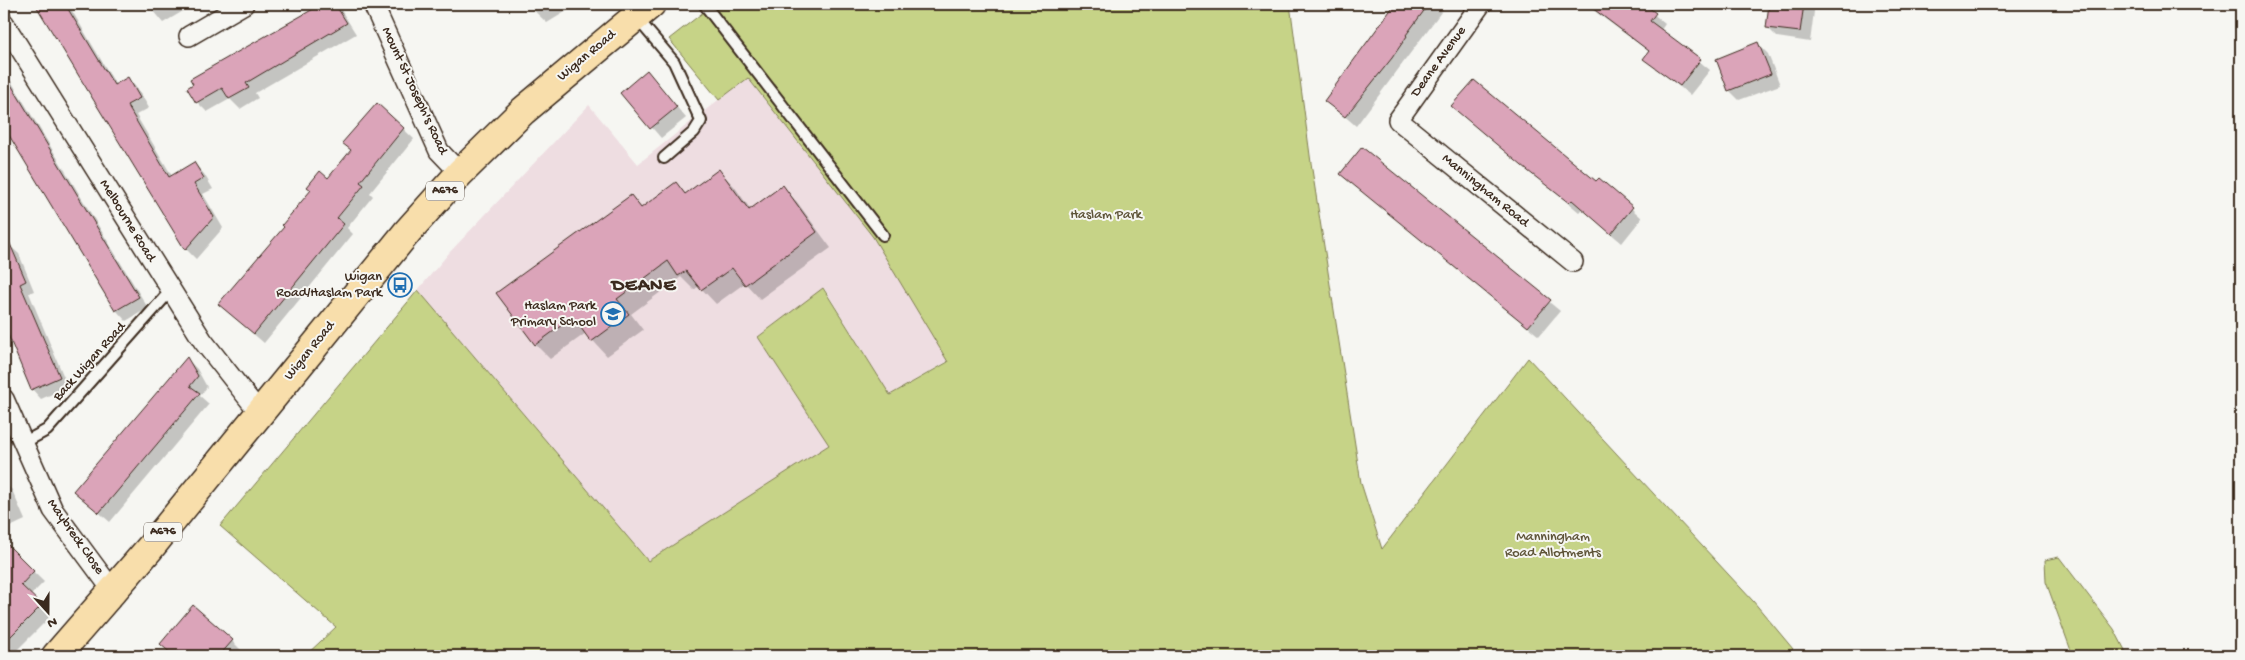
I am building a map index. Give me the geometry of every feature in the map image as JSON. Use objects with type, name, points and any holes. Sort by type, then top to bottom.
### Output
[{"type":"main road","name":"Wigan Road","points":[[56,656],[113,591],[408,231],[460,174],[523,111],[643,10]]},
{"type":"street","points":[[188,36],[244,4]]},
{"type":"street","name":"Mount St Joseph's Road","points":[[373,4],[439,151],[460,174]]},
{"type":"street","name":"Deane Avenue","points":[[1398,120],[1481,4]]},
{"type":"street","name":"Melbourne Road","points":[[5,30],[203,341],[259,412]]},
{"type":"street","name":"Manningham Road","points":[[1398,120],[1573,262]]},
{"type":"street","name":"Maybreck Close","points":[[4,399],[53,510],[113,591]]},
{"type":"lane","points":[[704,4],[883,235]]},
{"type":"lane","points":[[643,10],[674,62],[701,121],[694,132],[664,158]]},
{"type":"lane","name":"Back Wigan Road","points":[[23,443],[47,430],[171,290]]},
{"type":"shaded area","name":"Haslam Park Primary School","points":[[747,77],[873,237],[948,361],[890,395],[824,288],[758,337],[830,445],[648,561],[418,290],[449,253],[589,105],[638,164]]},
{"type":"green space","name":"Haslam Park","points":[[714,4],[1290,4],[1311,163],[1361,483],[1382,549],[1528,358],[1753,601],[1793,649],[1786,656],[305,656],[336,627],[220,526],[418,290],[648,561],[829,445],[758,337],[823,288],[890,395],[948,362],[873,237],[748,78],[719,100],[669,39]]},
{"type":"green space","points":[[2059,557],[2114,629],[2128,656],[2073,656],[2046,582],[2045,560]]},
{"type":"building","points":[[35,4],[65,4],[114,85],[128,77],[140,98],[127,105],[169,177],[194,162],[204,178],[194,184],[214,217],[185,250]]},
{"type":"building","points":[[322,4],[335,4],[347,23],[246,83],[249,88],[229,99],[222,88],[196,103],[187,88],[193,84],[190,79]]},
{"type":"building","points":[[1395,4],[1429,4],[1392,58],[1345,117],[1324,101]]},
{"type":"building","points":[[1587,4],[1644,4],[1656,13],[1650,21],[1701,59],[1680,86],[1643,59],[1649,51]]},
{"type":"building","points":[[1769,4],[1804,4],[1800,32],[1766,28]]},
{"type":"building","points":[[1758,42],[1771,74],[1728,91],[1716,59]]},
{"type":"building","points":[[647,70],[677,107],[650,129],[620,93]]},
{"type":"building","points":[[4,73],[139,297],[115,311],[4,127]]},
{"type":"building","points":[[1474,80],[1596,181],[1599,178],[1633,207],[1611,234],[1572,200],[1569,203],[1528,171],[1451,106]]},
{"type":"building","points":[[377,103],[404,128],[360,182],[364,185],[337,218],[344,224],[254,334],[218,304],[284,227],[282,225],[311,190],[307,187],[320,171],[328,178],[351,150],[342,143]]},
{"type":"building","points":[[1362,147],[1551,300],[1528,327],[1340,174]]},
{"type":"building","points":[[719,169],[749,210],[783,185],[817,232],[745,285],[732,268],[701,290],[686,271],[678,276],[668,261],[617,299],[629,314],[591,342],[573,317],[535,345],[496,293],[631,195],[641,208],[676,182],[685,194]]},
{"type":"building","points":[[4,230],[26,281],[20,284],[60,377],[31,390],[4,325]]},
{"type":"building","points":[[187,357],[198,376],[190,386],[200,393],[99,513],[73,491]]},
{"type":"building","points":[[4,541],[34,571],[21,585],[42,605],[4,643]]},
{"type":"building","points":[[193,605],[233,640],[219,656],[174,656],[160,644]]},
{"type":"place","name":"Wigan Road/Haslam Park","points":[[400,285]]},
{"type":"place","name":"Haslam Park Primary School","points":[[613,314]]},
{"type":"district","name":"DEANE","points":[[644,286]]},
{"type":"park label","name":"Manningham Road Allotments","points":[[1553,546]]}]
